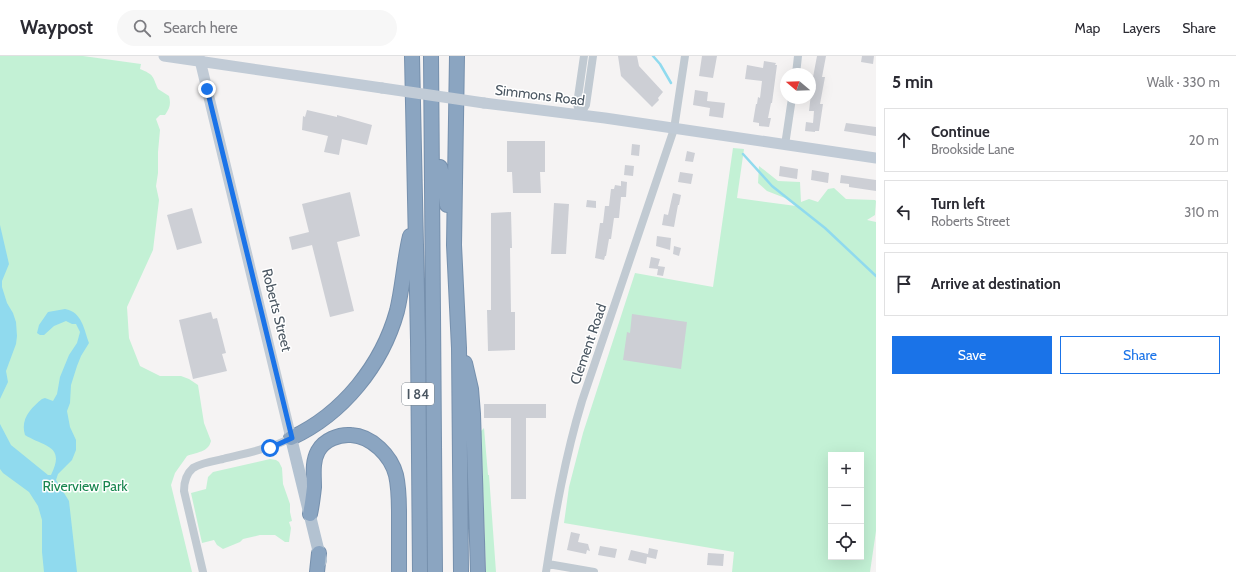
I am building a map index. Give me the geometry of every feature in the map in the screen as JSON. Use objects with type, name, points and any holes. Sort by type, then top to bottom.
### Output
[{"type":"highway","name":"I 84","points":[[412,56],[418,361],[420,572]]},
{"type":"highway","points":[[431,56],[435,572]]},
{"type":"highway","points":[[439,56],[443,572]]},
{"type":"highway","points":[[457,56],[454,245],[460,348],[461,572]]},
{"type":"highway","points":[[440,167],[444,181],[454,245]]},
{"type":"highway","points":[[292,438],[318,423],[339,406],[362,380],[381,352],[397,311],[402,287],[408,241],[415,216]]},
{"type":"highway","points":[[460,348],[468,374],[473,408],[478,572]]},
{"type":"highway","points":[[310,514],[313,496],[314,463],[320,449],[331,439],[345,434],[358,436],[369,440],[377,446],[393,466],[396,477],[399,496],[399,572]]},
{"type":"highway","points":[[317,572],[319,553]]},
{"type":"main road","name":"Simmons Road","points":[[164,56],[200,59],[484,103],[580,115],[876,158]]},
{"type":"main road","name":"Roberts Street","points":[[200,59],[323,572]]},
{"type":"street","points":[[580,115],[577,104],[584,56]]},
{"type":"street","points":[[580,115],[586,105],[593,56]]},
{"type":"street","name":"Clement Road","points":[[547,568],[561,482],[572,435],[674,129],[685,56]]},
{"type":"street","points":[[797,68],[798,56]]},
{"type":"street","points":[[785,145],[791,104]]},
{"type":"street","points":[[202,572],[184,491],[184,484],[189,473],[193,468],[208,462],[270,448],[292,438]]},
{"type":"street","points":[[547,568],[594,572]]},
{"type":"green space","name":"Riverview Park","points":[[0,56],[83,56],[141,64],[140,69],[150,74],[158,89],[169,96],[170,106],[168,110],[165,115],[160,115],[156,119],[160,130],[156,186],[159,200],[153,250],[127,307],[129,338],[140,366],[160,376],[181,376],[198,385],[204,423],[211,441],[207,448],[201,452],[187,456],[175,473],[171,485],[192,572],[0,572]]},
{"type":"green space","points":[[733,148],[744,149],[737,198],[796,206],[785,198],[767,191],[758,183],[759,166],[778,181],[800,182],[801,202],[809,199],[818,202],[828,189],[834,188],[846,199],[876,201],[875,215],[867,220],[876,222],[876,531],[870,572],[732,572],[734,552],[564,523],[569,487],[583,433],[635,273],[713,287]]},
{"type":"green space","points":[[484,428],[496,572],[486,572],[481,431]]},
{"type":"green space","points":[[270,459],[279,462],[282,468],[283,484],[290,504],[292,521],[289,522],[291,528],[289,542],[285,542],[275,535],[260,535],[243,539],[240,542],[223,549],[217,545],[214,540],[202,543],[191,493],[206,489],[208,477],[213,472]]},
{"type":"water","points":[[0,225],[9,264],[2,281],[2,287],[7,303],[16,322],[17,336],[16,344],[6,371],[8,382],[0,399]]},
{"type":"water","points":[[65,309],[71,311],[79,317],[89,343],[77,366],[71,385],[70,403],[67,411],[70,427],[76,440],[76,450],[72,460],[58,474],[56,480],[69,501],[77,572],[44,572],[42,552],[42,520],[38,506],[29,492],[3,473],[0,469],[0,424],[11,445],[48,475],[51,475],[56,458],[54,452],[46,445],[25,435],[24,424],[30,410],[42,399],[45,398],[53,401],[57,394],[60,377],[69,355],[77,343],[80,332],[76,324],[66,321],[54,326],[44,335],[37,333],[39,325],[48,312]]},
{"type":"building","points":[[618,56],[637,56],[639,66],[663,92],[658,98],[659,100],[652,107],[621,76]]},
{"type":"building","points":[[702,56],[717,56],[713,78],[699,76]]},
{"type":"building","points":[[817,56],[826,56],[822,77],[825,77],[820,104],[823,104],[819,131],[815,132],[805,131],[806,122],[813,123],[814,111],[809,111],[810,104],[816,104],[816,68],[815,68]]},
{"type":"building","points":[[862,56],[874,56],[873,64],[861,62]]},
{"type":"building","points":[[764,61],[776,63],[775,65],[777,65],[772,103],[768,118],[771,118],[769,127],[759,126],[759,123],[753,122],[758,97],[760,98],[762,81],[745,79],[747,65],[763,68]]},
{"type":"building","points":[[695,90],[708,92],[707,101],[725,103],[723,118],[709,116],[710,108],[693,105]]},
{"type":"building","points":[[307,110],[337,117],[337,115],[372,125],[367,145],[342,139],[339,155],[324,152],[328,136],[302,130],[303,116],[305,117]]},
{"type":"building","points":[[846,123],[876,127],[876,136],[844,131]]},
{"type":"building","points":[[507,141],[545,141],[545,172],[540,172],[541,193],[513,193],[512,172],[507,172]]},
{"type":"building","points":[[632,144],[640,145],[639,156],[631,155]]},
{"type":"building","points":[[687,151],[695,153],[693,162],[685,161]]},
{"type":"building","points":[[625,165],[634,166],[633,176],[624,175]]},
{"type":"building","points":[[780,166],[798,169],[797,179],[779,176]]},
{"type":"building","points":[[812,170],[829,173],[828,183],[811,180]]},
{"type":"building","points":[[680,172],[693,174],[691,184],[678,182]]},
{"type":"building","points":[[841,175],[876,180],[876,191],[849,187],[849,184],[840,183]]},
{"type":"building","points":[[621,181],[627,182],[626,197],[621,197],[619,218],[614,218],[611,239],[609,239],[604,260],[595,258],[600,223],[603,223],[605,206],[609,206],[611,189],[614,189],[615,185],[621,186]]},
{"type":"building","points":[[350,192],[360,236],[337,242],[354,311],[330,317],[312,245],[292,250],[289,237],[309,232],[302,204]]},
{"type":"building","points":[[673,193],[681,195],[674,227],[662,225],[664,214],[668,215]]},
{"type":"building","points":[[587,200],[596,201],[596,208],[586,207]]},
{"type":"building","points":[[554,203],[569,204],[566,254],[551,254]]},
{"type":"building","points":[[192,208],[202,243],[177,250],[167,215]]},
{"type":"building","points":[[511,212],[511,312],[515,312],[515,350],[488,351],[487,310],[491,310],[491,213]]},
{"type":"building","points":[[657,236],[671,238],[670,250],[656,246]]},
{"type":"building","points":[[674,246],[681,248],[679,256],[673,254]]},
{"type":"building","points":[[651,257],[660,259],[658,266],[665,267],[663,276],[657,275],[658,269],[649,268]]},
{"type":"building","points":[[211,312],[213,319],[217,318],[226,353],[222,354],[227,371],[193,379],[179,320]]},
{"type":"building","points":[[632,314],[687,322],[681,369],[623,360],[627,332],[630,333]]},
{"type":"building","points":[[484,404],[546,404],[546,418],[526,418],[526,499],[511,499],[511,418],[484,418]]},
{"type":"building","points":[[571,532],[580,534],[578,542],[588,544],[590,551],[587,550],[586,554],[567,550]]},
{"type":"building","points":[[600,546],[617,549],[615,558],[598,555]]},
{"type":"building","points":[[649,548],[658,550],[656,559],[647,557],[646,564],[628,560],[631,550],[648,554]]},
{"type":"building","points":[[708,553],[724,554],[723,566],[707,565]]},
{"type":"waterway","points":[[653,56],[660,64],[671,83]]},
{"type":"waterway","points":[[743,154],[772,186],[825,228],[876,276]]},
{"type":"route","points":[[207,89],[292,438],[270,448]]}]
